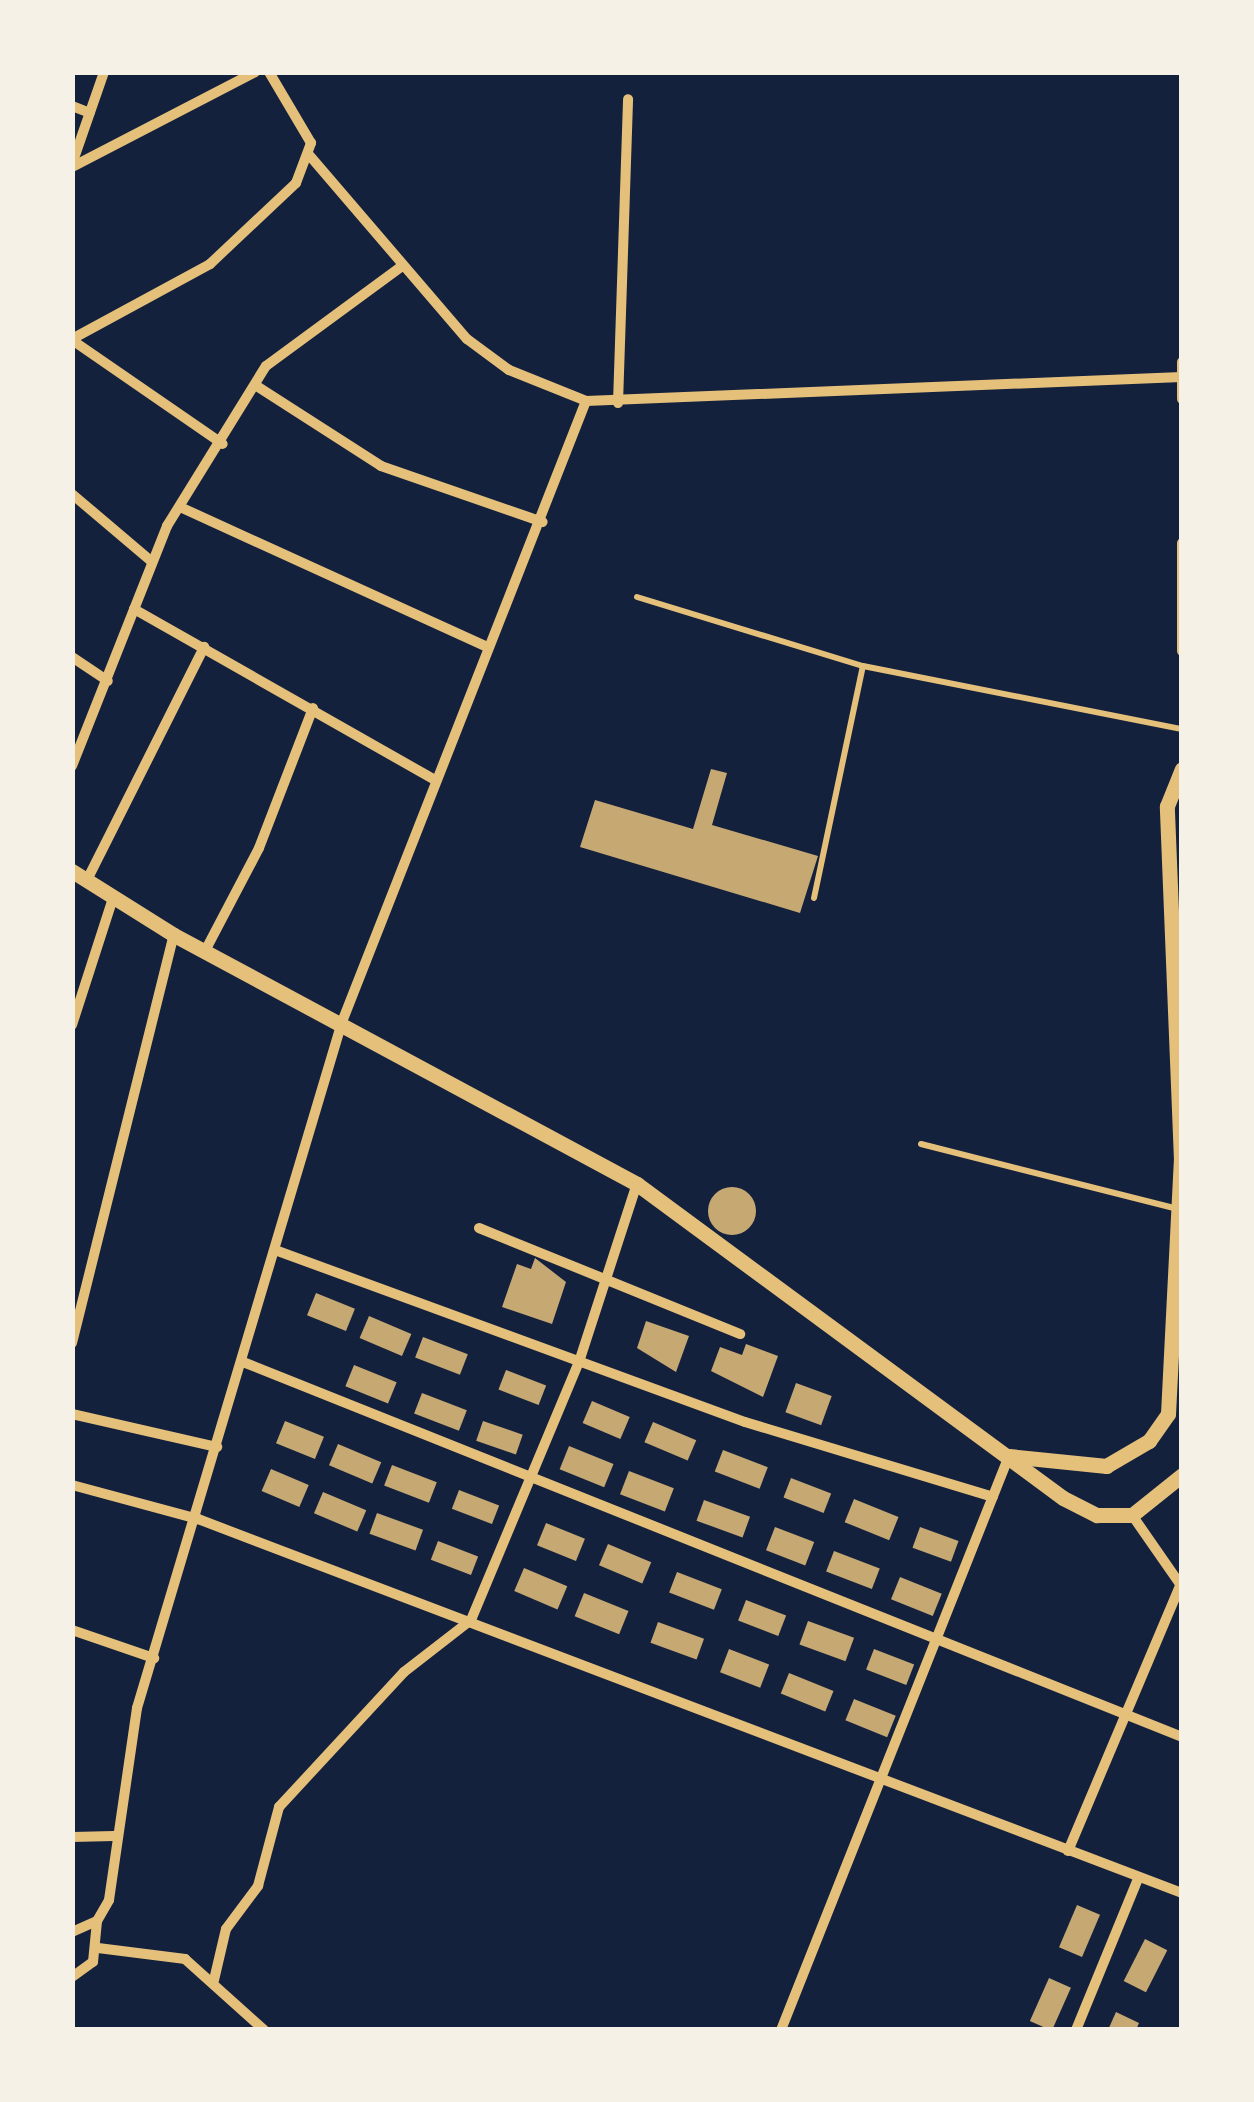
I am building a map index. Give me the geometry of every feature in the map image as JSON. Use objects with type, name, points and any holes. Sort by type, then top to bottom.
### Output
[{"type":"street","points":[[72,166],[104,72]]},
{"type":"street","points":[[72,166],[255,72]]},
{"type":"street","points":[[269,72],[301,120],[310,156],[401,267],[508,370],[586,401],[618,404],[1181,377]]},
{"type":"street","points":[[618,404],[628,98]]},
{"type":"street","points":[[72,106],[90,114]]},
{"type":"street","points":[[223,444],[72,340],[210,264],[296,183],[310,156]]},
{"type":"street","points":[[72,766],[108,681],[151,560],[180,507],[223,444],[254,385],[283,348],[401,267]]},
{"type":"street","points":[[1182,362],[1182,398]]},
{"type":"street","points":[[254,385],[381,466],[543,522]]},
{"type":"street","points":[[72,1977],[98,1948],[97,1921],[109,1900],[114,1836],[154,1658],[342,1022],[485,646],[543,522],[586,401]]},
{"type":"street","points":[[72,494],[151,560]]},
{"type":"street","points":[[180,507],[485,646]]},
{"type":"street","points":[[1182,543],[1182,651]]},
{"type":"street","points":[[134,610],[435,780]]},
{"type":"street","points":[[87,880],[204,647]]},
{"type":"street","points":[[72,658],[108,681]]},
{"type":"street","points":[[205,952],[259,848],[313,708]]},
{"type":"street","points":[[1009,1456],[1106,1466],[1149,1441],[1168,1414],[1180,1210],[1168,806],[1182,769]]},
{"type":"street","points":[[72,871],[174,935],[637,1184],[1009,1456],[1097,1515],[1132,1515],[1182,1475]]},
{"type":"street","points":[[72,1025],[113,898]]},
{"type":"street","points":[[72,1343],[174,935]]},
{"type":"street","points":[[214,1980],[226,1929],[258,1886],[280,1806],[404,1672],[471,1620],[579,1362],[637,1184]]},
{"type":"street","points":[[479,1228],[608,1274],[740,1334]]},
{"type":"street","points":[[274,1250],[579,1362],[993,1497]]},
{"type":"street","points":[[243,1362],[528,1481],[1182,1738]]},
{"type":"street","points":[[72,1414],[217,1447]]},
{"type":"street","points":[[781,2030],[940,1643],[1009,1456]]},
{"type":"street","points":[[72,1485],[198,1519],[1182,1893]]},
{"type":"street","points":[[1068,1852],[1122,1714],[1181,1586],[1132,1515]]},
{"type":"street","points":[[72,1630],[154,1658]]},
{"type":"street","points":[[72,1837],[114,1836]]},
{"type":"street","points":[[1076,2030],[1138,1878]]},
{"type":"street","points":[[72,1932],[97,1921]]},
{"type":"street","points":[[98,1948],[185,1959],[214,1980],[264,2030]]},
{"type":"lane","points":[[637,597],[863,666],[1182,729]]},
{"type":"lane","points":[[814,898],[863,666]]},
{"type":"lane","points":[[921,1144],[1180,1210]]},
{"type":"building","points":[[711,769],[727,773],[712,825],[818,856],[800,913],[580,847],[595,800],[693,829]]},
{"type":"building","points":[[732,1187],[749,1194],[756,1211],[749,1228],[732,1235],[715,1228],[708,1211],[715,1194]]},
{"type":"building","points":[[535,1258],[566,1282],[552,1324],[502,1307],[517,1264],[531,1269]]},
{"type":"building","points":[[316,1293],[355,1309],[346,1331],[307,1315]]},
{"type":"building","points":[[369,1316],[411,1334],[402,1356],[360,1338]]},
{"type":"building","points":[[646,1321],[689,1336],[676,1372],[637,1348]]},
{"type":"building","points":[[423,1337],[468,1354],[460,1375],[415,1358]]},
{"type":"building","points":[[746,1344],[778,1356],[763,1397],[711,1371],[720,1347],[742,1355]]},
{"type":"building","points":[[354,1365],[397,1382],[388,1404],[345,1386]]},
{"type":"building","points":[[506,1370],[546,1385],[539,1405],[498,1390]]},
{"type":"building","points":[[796,1383],[832,1396],[821,1425],[785,1412]]},
{"type":"building","points":[[422,1393],[467,1410],[459,1431],[414,1414]]},
{"type":"building","points":[[592,1401],[630,1417],[620,1439],[583,1423]]},
{"type":"building","points":[[285,1421],[324,1437],[315,1459],[276,1443]]},
{"type":"building","points":[[483,1421],[523,1435],[516,1455],[476,1441]]},
{"type":"building","points":[[653,1422],[696,1440],[688,1461],[644,1442]]},
{"type":"building","points":[[338,1444],[381,1462],[372,1484],[329,1465]]},
{"type":"building","points":[[569,1446],[614,1464],[604,1487],[560,1469]]},
{"type":"building","points":[[723,1450],[768,1467],[760,1489],[715,1471]]},
{"type":"building","points":[[392,1465],[437,1482],[429,1503],[384,1486]]},
{"type":"building","points":[[271,1469],[309,1485],[299,1507],[262,1491]]},
{"type":"building","points":[[629,1471],[674,1488],[665,1512],[620,1494]]},
{"type":"building","points":[[791,1478],[831,1493],[824,1513],[783,1498]]},
{"type":"building","points":[[459,1490],[499,1505],[492,1524],[452,1509]]},
{"type":"building","points":[[323,1492],[366,1510],[357,1532],[314,1513]]},
{"type":"building","points":[[854,1499],[899,1517],[889,1540],[845,1522]]},
{"type":"building","points":[[704,1500],[750,1517],[743,1537],[696,1521]]},
{"type":"building","points":[[377,1513],[423,1530],[416,1550],[369,1534]]},
{"type":"building","points":[[546,1523],[585,1539],[576,1561],[537,1545]]},
{"type":"building","points":[[775,1527],[814,1542],[805,1565],[766,1550]]},
{"type":"building","points":[[920,1527],[959,1541],[951,1562],[912,1548]]},
{"type":"building","points":[[438,1541],[478,1556],[471,1575],[431,1560]]},
{"type":"building","points":[[608,1544],[651,1562],[642,1584],[599,1565]]},
{"type":"building","points":[[834,1551],[880,1569],[872,1589],[826,1572]]},
{"type":"building","points":[[524,1568],[567,1586],[557,1609],[514,1591]]},
{"type":"building","points":[[677,1572],[722,1589],[714,1610],[669,1593]]},
{"type":"building","points":[[900,1577],[942,1594],[933,1616],[891,1599]]},
{"type":"building","points":[[584,1593],[629,1611],[619,1634],[575,1616]]},
{"type":"building","points":[[746,1600],[786,1615],[778,1636],[738,1621]]},
{"type":"building","points":[[808,1621],[854,1638],[845,1661],[799,1644]]},
{"type":"building","points":[[658,1622],[704,1639],[697,1659],[650,1643]]},
{"type":"building","points":[[729,1649],[769,1664],[760,1688],[720,1672]]},
{"type":"building","points":[[874,1649],[914,1664],[906,1685],[866,1670]]},
{"type":"building","points":[[789,1673],[834,1691],[825,1711],[781,1693]]},
{"type":"building","points":[[854,1699],[896,1716],[887,1737],[845,1720]]},
{"type":"building","points":[[1077,1905],[1100,1915],[1082,1957],[1059,1947]]},
{"type":"building","points":[[1145,1939],[1167,1950],[1146,1992],[1124,1981]]},
{"type":"building","points":[[1049,1978],[1071,1988],[1052,2030],[1030,2021]]},
{"type":"building","points":[[1116,2012],[1139,2023],[1136,2030],[1108,2030]]}]
